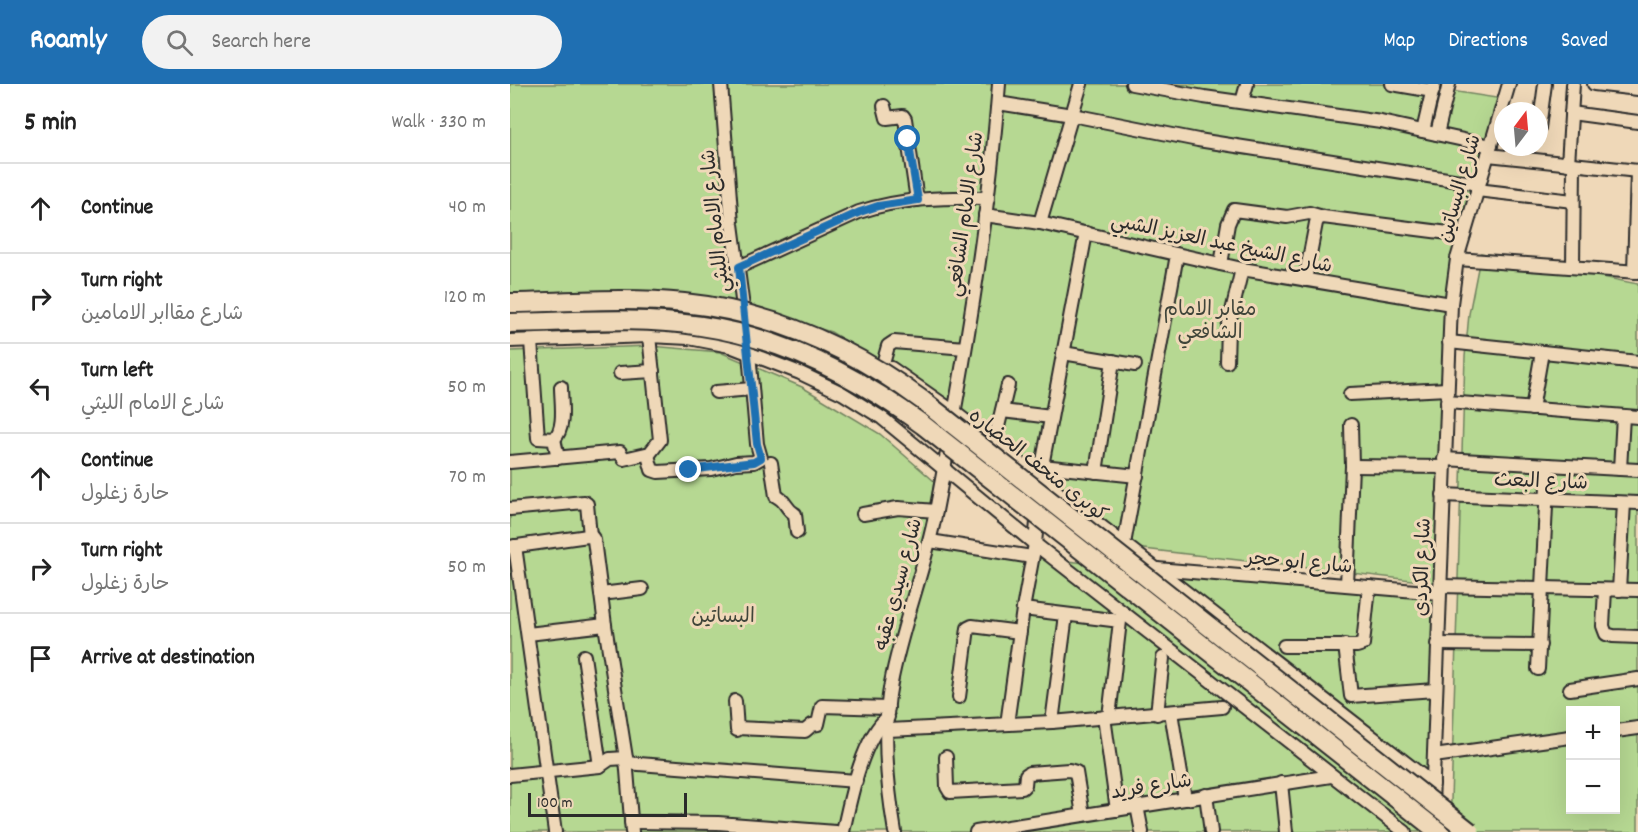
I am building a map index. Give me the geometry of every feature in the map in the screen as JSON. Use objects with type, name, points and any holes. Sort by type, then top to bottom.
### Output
[{"type":"highway","name":"كوبرى متحف الحضاره","points":[[510,303],[655,302],[705,306],[752,316],[797,330],[862,360],[922,400],[1470,832]]},
{"type":"highway","name":"كوبرى متحف الحضاره","points":[[510,323],[649,321],[701,326],[744,334],[783,346],[863,384],[932,433],[1439,832]]},
{"type":"street","name":"شارع الامام الليثي","points":[[721,84],[732,224],[744,309],[757,444],[770,462],[776,496],[784,500],[788,511],[795,514],[797,532]]},
{"type":"street","name":"شارع الامام الشافعي","points":[[965,348],[988,198],[999,84]]},
{"type":"street","points":[[1040,223],[1081,84]]},
{"type":"street","points":[[1132,84],[1205,90],[1242,102],[1381,123],[1437,134],[1489,151],[1534,160],[1638,171],[1636,272],[1457,259]]},
{"type":"street","points":[[1242,102],[1247,84]]},
{"type":"street","points":[[1392,84],[1433,88],[1423,131]]},
{"type":"street","points":[[1437,134],[1449,84]]},
{"type":"street","name":"شارع البساتين","points":[[1450,304],[1457,259],[1509,84]]},
{"type":"street","points":[[1543,102],[1545,84]]},
{"type":"street","points":[[1573,84],[1571,113],[1573,267]]},
{"type":"street","points":[[1594,84],[1634,87]]},
{"type":"street","points":[[998,103],[1198,140],[1573,201]]},
{"type":"street","points":[[884,106],[887,118],[903,116],[905,119],[918,200]]},
{"type":"street","points":[[1571,113],[1638,122]]},
{"type":"street","points":[[1534,160],[1535,156]]},
{"type":"street","points":[[739,267],[878,206],[945,197],[988,198]]},
{"type":"street","points":[[1221,264],[1228,224],[1234,210],[1287,216],[1309,213],[1323,217],[1464,235]]},
{"type":"street","name":"شارع الشيخ عبد العزيز الشبي","points":[[985,215],[1040,223],[1242,269],[1450,304]]},
{"type":"street","points":[[1305,280],[1316,223],[1323,217]]},
{"type":"street","points":[[1007,724],[1023,609],[1034,551],[1042,466],[1086,233]]},
{"type":"street","points":[[1125,544],[1177,255]]},
{"type":"street","points":[[1227,362],[1228,328],[1242,269]]},
{"type":"street","points":[[510,298],[653,296],[699,300],[744,309],[809,329],[883,364],[954,412],[1433,784]]},
{"type":"street","name":"شارع الكردى","points":[[1431,832],[1450,304]]},
{"type":"street","points":[[510,462],[620,452],[624,459],[648,455],[660,440],[649,336]]},
{"type":"street","points":[[510,341],[649,336],[713,342],[749,353],[821,382],[862,404],[943,468],[1034,551],[1243,704],[1331,776],[1405,832]]},
{"type":"street","points":[[531,341],[538,438],[554,439],[558,436],[561,426],[561,387]]},
{"type":"street","points":[[883,364],[888,346],[894,342],[965,348]]},
{"type":"street","points":[[1449,342],[1638,362]]},
{"type":"street","name":"شارع سيدي عقبه","points":[[896,832],[889,769],[888,713],[892,681],[930,541],[965,348]]},
{"type":"street","points":[[1533,409],[1542,352]]},
{"type":"street","points":[[1063,353],[1135,365]]},
{"type":"street","points":[[1096,472],[1113,361]]},
{"type":"street","points":[[620,373],[653,371]]},
{"type":"street","points":[[994,444],[1008,385]]},
{"type":"street","points":[[716,392],[752,390]]},
{"type":"street","points":[[1350,394],[1447,395],[1533,409],[1638,417]]},
{"type":"street","points":[[1002,411],[1051,417]]},
{"type":"street","points":[[1620,469],[1623,416]]},
{"type":"street","points":[[1347,585],[1352,466],[1351,425]]},
{"type":"street","points":[[554,439],[558,458]]},
{"type":"street","points":[[648,455],[650,467],[658,472],[724,467],[736,463],[770,462]]},
{"type":"street","points":[[1352,466],[1444,463],[1638,470]]},
{"type":"street","points":[[1538,669],[1548,465]]},
{"type":"street","points":[[1042,466],[1137,476]]},
{"type":"street","name":"شارع البعث","points":[[1443,495],[1638,503]]},
{"type":"street","points":[[510,508],[584,501],[587,504],[590,536],[594,540],[604,625],[626,760],[631,827],[836,832]]},
{"type":"street","points":[[1618,590],[1624,503]]},
{"type":"street","points":[[863,514],[898,508],[936,511]]},
{"type":"street","points":[[555,832],[528,634],[513,546],[590,536]]},
{"type":"street","points":[[930,541],[1034,551]]},
{"type":"street","name":"شارع ابو حجر","points":[[1156,569],[1369,586],[1440,589],[1638,590]]},
{"type":"street","points":[[1284,646],[1361,645],[1365,639],[1369,586]]},
{"type":"street","points":[[601,594],[642,589]]},
{"type":"street","points":[[1605,590],[1603,626],[1606,634],[1638,637]]},
{"type":"street","points":[[1023,609],[1120,621],[1106,717],[1117,810]]},
{"type":"street","points":[[1052,722],[1066,615]]},
{"type":"street","points":[[528,634],[604,625]]},
{"type":"street","points":[[959,697],[968,628],[972,626],[1020,632]]},
{"type":"street","points":[[1437,644],[1539,645]]},
{"type":"street","points":[[1346,645],[1351,696],[1435,690]]},
{"type":"street","points":[[1243,704],[1264,652]]},
{"type":"street","points":[[584,656],[600,765]]},
{"type":"street","points":[[1157,714],[1163,658]]},
{"type":"street","points":[[1570,689],[1638,679]]},
{"type":"street","points":[[735,701],[737,729],[805,731],[812,725],[818,724],[822,706],[888,713],[872,736],[856,781],[843,832]]},
{"type":"street","points":[[888,730],[1052,722],[1222,707]]},
{"type":"street","points":[[1172,712],[1185,799]]},
{"type":"street","points":[[1620,730],[1638,728]]},
{"type":"street","points":[[1434,756],[1566,738]]},
{"type":"street","points":[[946,757],[947,787],[950,792],[1022,788],[1025,785],[1026,775],[1029,773],[1076,772],[1083,815]]},
{"type":"street","points":[[510,775],[600,765],[610,759],[856,781]]},
{"type":"street","name":"شارع فريد","points":[[976,832],[1014,829],[1083,815],[1331,776]]},
{"type":"street","points":[[1281,783],[1286,832]]},
{"type":"street","points":[[1206,795],[1211,832]]},
{"type":"street","points":[[1137,806],[1142,832]]},
{"type":"green space","name":"مقابر الامام الشافعي","points":[[510,84],[1406,84],[1503,99],[1502,102],[1494,102],[1494,129],[1454,264],[1437,583],[1118,546],[890,369],[831,332],[758,311],[510,296]]},
{"type":"green space","points":[[1481,253],[1638,284],[1638,832],[1450,832],[1465,357],[1469,314]]},
{"type":"green space","name":"البساتين","points":[[651,346],[720,352],[802,387],[880,434],[934,481],[925,547],[1437,598],[1426,832],[510,832],[510,351]]},
{"type":"route","points":[[689,470],[754,462],[761,458],[757,444],[739,267],[860,212],[896,202],[918,200],[908,139]]}]
